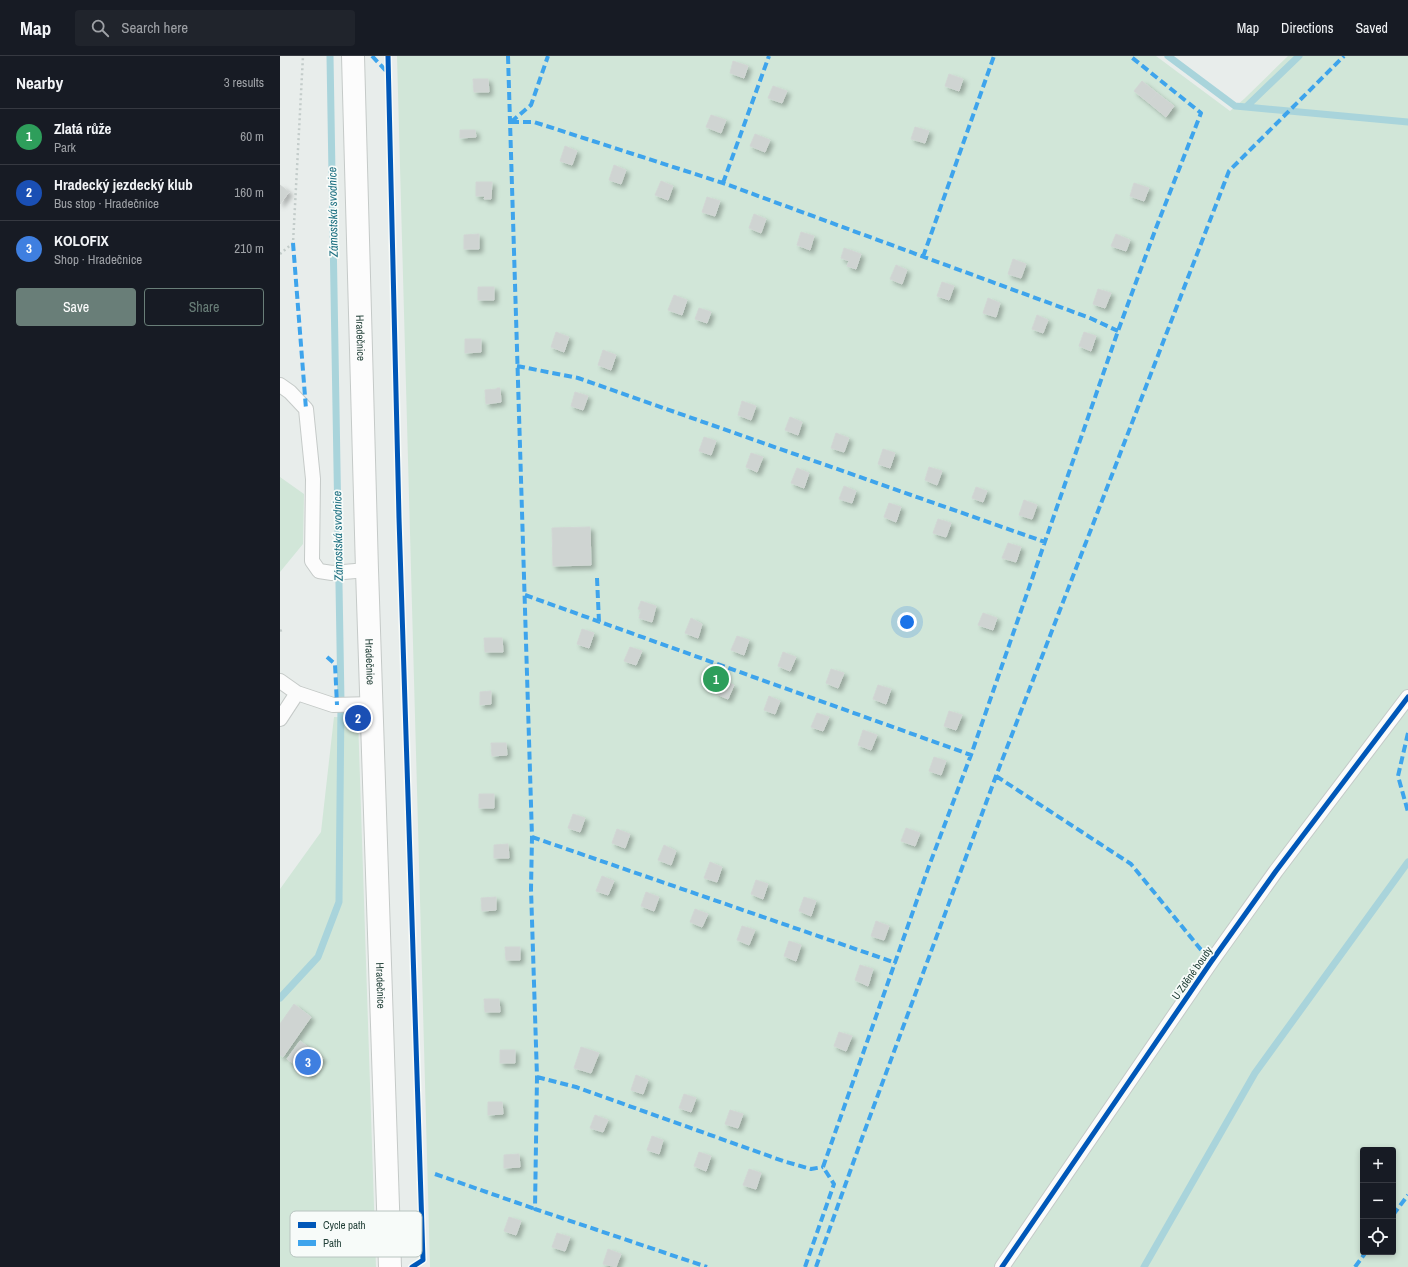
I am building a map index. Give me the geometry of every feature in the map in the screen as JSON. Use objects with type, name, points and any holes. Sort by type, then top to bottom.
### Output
[{"type":"street","name":"Hradečnice","points":[[353,56],[367,570],[373,704],[388,1211]]},
{"type":"street","name":"Hradečnice","points":[[390,1257],[390,1267]]},
{"type":"lane","points":[[280,385],[290,392],[306,409],[313,479],[312,561],[319,571],[332,573],[367,570]]},
{"type":"lane","points":[[280,681],[297,693],[333,705],[373,704]]},
{"type":"lane","points":[[280,720],[297,693]]},
{"type":"lane","name":"U Zděné boudy","points":[[1002,1267],[1211,962],[1276,871],[1408,697]]},
{"type":"path","points":[[280,254],[293,243],[303,56]]},
{"type":"green space","points":[[397,56],[1156,56],[1230,111],[1288,56],[1408,56],[1408,1267],[430,1267]]},
{"type":"green space","points":[[280,477],[304,494],[303,544],[280,572]]},
{"type":"green space","points":[[334,717],[358,718],[374,1211],[290,1211],[290,1257],[376,1257],[376,1267],[280,1267],[280,889],[321,832]]},
{"type":"building","points":[[733,61],[748,66],[744,78],[730,73]]},
{"type":"building","points":[[949,74],[963,79],[959,91],[945,86]]},
{"type":"building","points":[[473,79],[488,79],[489,92],[474,92]]},
{"type":"building","points":[[1142,81],[1157,93],[1149,103],[1134,91]]},
{"type":"building","points":[[773,86],[787,91],[782,103],[768,98]]},
{"type":"building","points":[[1157,93],[1174,106],[1166,117],[1149,103]]},
{"type":"building","points":[[711,115],[726,120],[721,133],[706,127]]},
{"type":"building","points":[[915,127],[929,131],[925,143],[911,139]]},
{"type":"building","points":[[460,130],[475,130],[476,137],[460,138]]},
{"type":"building","points":[[755,134],[770,140],[765,152],[750,146]]},
{"type":"building","points":[[565,146],[577,151],[572,165],[560,161]]},
{"type":"building","points":[[614,165],[626,170],[621,184],[609,180]]},
{"type":"building","points":[[661,181],[673,186],[668,200],[655,195]]},
{"type":"building","points":[[476,182],[492,182],[491,199],[484,199],[485,196],[476,196]]},
{"type":"building","points":[[1134,183],[1149,188],[1144,201],[1130,196]]},
{"type":"building","points":[[280,185],[289,192],[280,204]]},
{"type":"building","points":[[707,197],[720,201],[715,216],[702,212]]},
{"type":"building","points":[[754,214],[766,219],[761,233],[749,228]]},
{"type":"building","points":[[801,232],[814,236],[810,250],[797,245]]},
{"type":"building","points":[[479,234],[479,249],[464,249],[464,235]]},
{"type":"building","points":[[1116,234],[1130,240],[1126,251],[1111,246]]},
{"type":"building","points":[[844,248],[861,254],[856,269],[847,266],[849,261],[841,258]]},
{"type":"building","points":[[1013,259],[1026,264],[1021,278],[1008,274]]},
{"type":"building","points":[[896,265],[907,270],[902,284],[890,279]]},
{"type":"building","points":[[942,282],[954,286],[949,300],[937,296]]},
{"type":"building","points":[[478,287],[494,287],[494,300],[478,300]]},
{"type":"building","points":[[1098,289],[1111,293],[1105,308],[1093,304]]},
{"type":"building","points":[[674,295],[687,300],[682,315],[668,310]]},
{"type":"building","points":[[988,298],[1000,303],[996,317],[983,313]]},
{"type":"building","points":[[699,308],[711,312],[707,323],[695,319]]},
{"type":"building","points":[[1037,315],[1048,320],[1043,333],[1032,329]]},
{"type":"building","points":[[556,332],[569,337],[564,352],[551,347]]},
{"type":"building","points":[[1084,332],[1096,336],[1091,351],[1079,346]]},
{"type":"building","points":[[465,339],[481,339],[481,352],[465,353]]},
{"type":"building","points":[[603,350],[616,355],[611,370],[598,365]]},
{"type":"building","points":[[500,388],[501,402],[486,404],[485,390]]},
{"type":"building","points":[[575,392],[588,396],[583,410],[571,406]]},
{"type":"building","points":[[742,401],[756,406],[751,420],[738,415]]},
{"type":"building","points":[[790,417],[802,422],[798,435],[785,430]]},
{"type":"building","points":[[836,433],[849,438],[844,452],[831,448]]},
{"type":"building","points":[[704,437],[716,441],[711,455],[699,451]]},
{"type":"building","points":[[883,449],[895,453],[890,468],[878,464]]},
{"type":"building","points":[[751,453],[763,457],[757,472],[746,467]]},
{"type":"building","points":[[929,467],[942,471],[937,485],[925,480]]},
{"type":"building","points":[[797,468],[809,473],[804,488],[791,483]]},
{"type":"building","points":[[844,486],[856,491],[852,503],[839,499]]},
{"type":"building","points":[[976,487],[987,491],[983,502],[972,498]]},
{"type":"building","points":[[1024,500],[1037,505],[1032,519],[1019,515]]},
{"type":"building","points":[[889,503],[901,507],[896,522],[884,517]]},
{"type":"building","points":[[938,519],[951,523],[946,537],[933,533]]},
{"type":"building","points":[[590,527],[591,565],[553,566],[552,528]]},
{"type":"building","points":[[1008,543],[1021,547],[1016,562],[1002,558]]},
{"type":"building","points":[[641,601],[656,606],[652,622],[639,618],[641,610],[638,609]]},
{"type":"building","points":[[983,613],[997,618],[993,630],[978,625]]},
{"type":"building","points":[[691,618],[702,624],[698,638],[685,633]]},
{"type":"building","points":[[582,629],[594,633],[589,648],[577,644]]},
{"type":"building","points":[[737,636],[749,640],[744,655],[731,650]]},
{"type":"building","points":[[484,638],[502,638],[503,652],[485,652]]},
{"type":"building","points":[[630,647],[642,651],[636,665],[624,661]]},
{"type":"building","points":[[783,652],[796,657],[790,671],[778,666]]},
{"type":"building","points":[[831,669],[844,673],[838,688],[826,683]]},
{"type":"building","points":[[722,680],[734,685],[728,699],[716,694]]},
{"type":"building","points":[[878,685],[891,689],[886,704],[873,699]]},
{"type":"building","points":[[491,691],[491,704],[480,705],[480,692]]},
{"type":"building","points":[[769,696],[780,701],[775,714],[764,710]]},
{"type":"building","points":[[949,711],[962,715],[956,730],[944,726]]},
{"type":"building","points":[[817,713],[829,717],[823,731],[811,727]]},
{"type":"building","points":[[863,730],[877,735],[871,750],[858,745]]},
{"type":"building","points":[[491,743],[506,743],[507,755],[492,756]]},
{"type":"building","points":[[934,757],[946,761],[941,775],[929,771]]},
{"type":"building","points":[[479,794],[494,794],[494,808],[479,808]]},
{"type":"building","points":[[573,814],[585,818],[580,832],[568,828]]},
{"type":"building","points":[[906,828],[920,833],[915,846],[901,841]]},
{"type":"building","points":[[617,829],[630,834],[625,848],[612,843]]},
{"type":"building","points":[[508,844],[509,858],[494,858],[494,845]]},
{"type":"building","points":[[664,845],[676,851],[671,865],[658,860]]},
{"type":"building","points":[[710,862],[722,867],[717,882],[704,878]]},
{"type":"building","points":[[602,876],[614,881],[608,895],[596,891]]},
{"type":"building","points":[[756,880],[768,884],[763,899],[751,894]]},
{"type":"building","points":[[646,892],[659,897],[654,911],[641,906]]},
{"type":"building","points":[[496,897],[496,910],[482,911],[481,898]]},
{"type":"building","points":[[804,897],[816,901],[811,916],[799,911]]},
{"type":"building","points":[[695,909],[708,914],[702,927],[690,922]]},
{"type":"building","points":[[876,921],[889,926],[884,940],[871,936]]},
{"type":"building","points":[[742,926],[755,930],[749,945],[737,940]]},
{"type":"building","points":[[789,941],[801,945],[796,961],[784,956]]},
{"type":"building","points":[[505,947],[520,947],[520,960],[506,960]]},
{"type":"building","points":[[860,965],[873,969],[868,986],[855,980]]},
{"type":"building","points":[[484,999],[499,999],[500,1012],[485,1012]]},
{"type":"building","points":[[294,1004],[311,1017],[283,1057],[280,1055],[280,1024]]},
{"type":"building","points":[[839,1032],[852,1036],[846,1051],[834,1046]]},
{"type":"building","points":[[300,1041],[323,1058],[310,1075],[287,1059]]},
{"type":"building","points":[[581,1047],[599,1053],[591,1073],[574,1068]]},
{"type":"building","points":[[500,1050],[515,1050],[515,1063],[500,1063]]},
{"type":"building","points":[[636,1075],[648,1080],[643,1094],[631,1090]]},
{"type":"building","points":[[684,1094],[696,1098],[691,1112],[679,1108]]},
{"type":"building","points":[[488,1102],[502,1102],[503,1114],[488,1115]]},
{"type":"building","points":[[730,1110],[743,1114],[738,1128],[725,1124]]},
{"type":"building","points":[[595,1115],[608,1120],[603,1132],[590,1128]]},
{"type":"building","points":[[652,1136],[663,1140],[659,1154],[647,1150]]},
{"type":"building","points":[[699,1152],[711,1156],[706,1171],[694,1166]]},
{"type":"building","points":[[519,1154],[520,1167],[504,1168],[504,1155]]},
{"type":"building","points":[[749,1169],[761,1173],[756,1189],[743,1185]]},
{"type":"building","points":[[509,1217],[521,1221],[516,1235],[504,1231]]},
{"type":"building","points":[[557,1233],[570,1237],[565,1251],[552,1247]]},
{"type":"building","points":[[608,1249],[621,1254],[616,1267],[603,1264]]},
{"type":"waterway","name":"Zámostská svodnice","points":[[280,998],[318,957],[339,902],[341,702],[330,56]]},
{"type":"waterway","name":"Zámostská svodnice","points":[[1168,56],[1235,106],[1246,107],[1299,56]]},
{"type":"waterway","points":[[1246,107],[1408,122]]},
{"type":"waterway","points":[[1144,1267],[1255,1073],[1408,862]]},
{"type":"marked path","points":[[372,56],[389,74]]},
{"type":"marked path","points":[[508,56],[532,837],[531,889],[537,1077],[535,1209],[707,1267]]},
{"type":"marked path","points":[[511,122],[531,105],[548,56]]},
{"type":"marked path","points":[[723,183],[769,56]]},
{"type":"marked path","points":[[923,257],[994,56]]},
{"type":"marked path","points":[[805,1267],[834,1184],[823,1167],[929,866],[971,755],[1118,331],[1201,113],[1130,56]]},
{"type":"marked path","points":[[816,1267],[862,1138],[996,776],[1229,171],[1344,56]]},
{"type":"marked path","points":[[511,122],[534,122],[723,183],[1090,318],[1118,331]]},
{"type":"marked path","points":[[293,243],[306,409]]},
{"type":"marked path","points":[[517,366],[578,378],[1045,542]]},
{"type":"marked path","points":[[597,578],[599,622]]},
{"type":"marked path","points":[[525,595],[971,755]]},
{"type":"marked path","points":[[327,657],[335,664],[337,705]]},
{"type":"marked path","points":[[1408,733],[1398,776],[1408,812]]},
{"type":"marked path","points":[[996,776],[1131,864],[1211,962]]},
{"type":"marked path","points":[[532,837],[896,963]]},
{"type":"marked path","points":[[537,1077],[576,1087],[783,1161],[811,1169],[823,1167]]},
{"type":"marked path","points":[[435,1174],[535,1209]]},
{"type":"marked path","points":[[1396,1211],[1408,1195]]},
{"type":"marked path","points":[[1355,1267],[1364,1255]]},
{"type":"cycle path","points":[[388,56],[399,518],[421,1211]]},
{"type":"cycle path","points":[[1002,1267],[1211,962],[1276,871],[1408,697]]},
{"type":"cycle path","points":[[412,1267],[423,1260],[422,1229]]},
{"type":"place","name":"Zlatá růže","points":[[716,679]]},
{"type":"place","name":"Hradecký jezdecký klub","points":[[358,718]]},
{"type":"place","name":"KOLOFIX","points":[[308,1062]]}]
